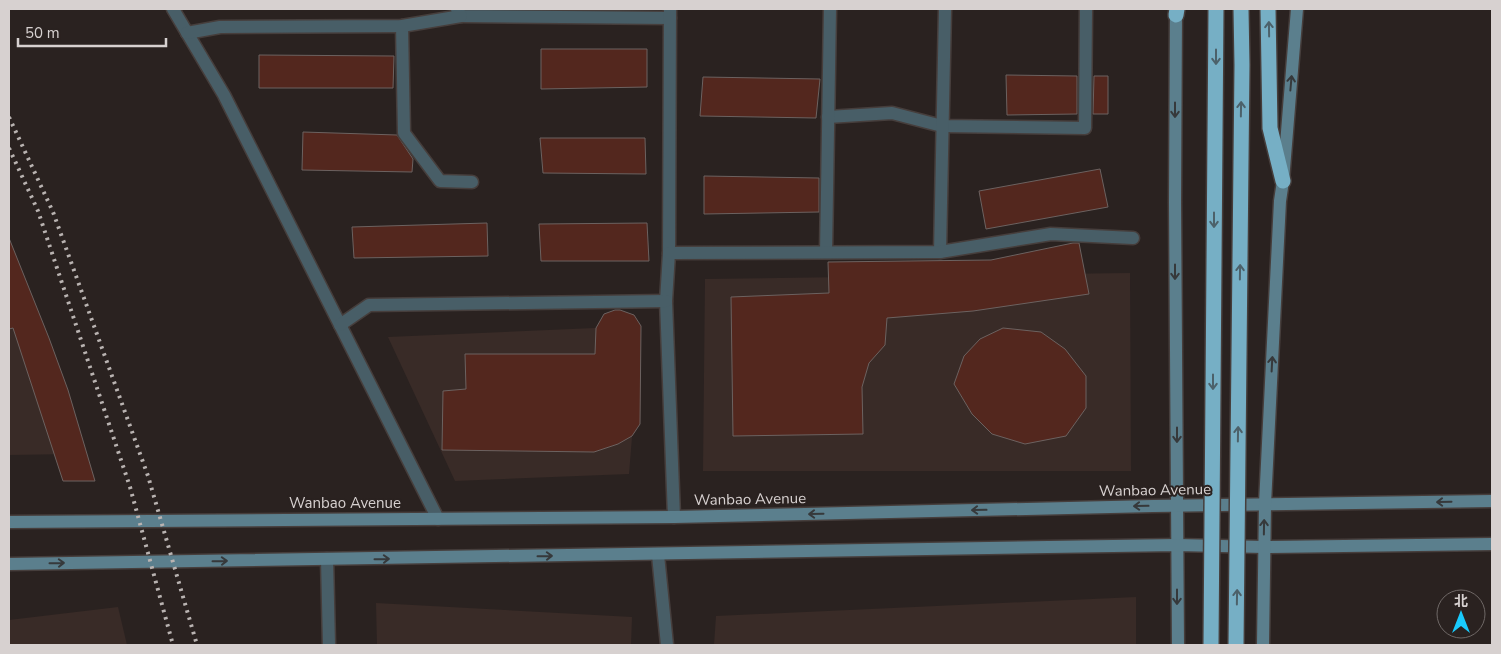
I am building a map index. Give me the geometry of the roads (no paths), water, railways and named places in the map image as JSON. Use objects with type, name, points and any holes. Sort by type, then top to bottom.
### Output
[{"type":"highway","points":[[1211,645],[1216,9]]},
{"type":"highway","points":[[1236,645],[1241,9]]},
{"type":"highway","points":[[1268,9],[1270,128],[1283,181]]},
{"type":"main road","points":[[1264,645],[1265,504],[1280,201],[1297,9]]},
{"type":"main road","points":[[1176,11],[1175,202],[1178,645]]},
{"type":"main road","name":"Wanbao Avenue","points":[[9,522],[674,517],[1492,501]]},
{"type":"main road","points":[[9,564],[658,555],[1177,545],[1264,547],[1492,544]]},
{"type":"street","points":[[172,9],[224,95],[438,519]]},
{"type":"street","points":[[826,252],[830,9]]},
{"type":"street","points":[[940,252],[945,9]]},
{"type":"street","points":[[828,118],[892,113],[942,126],[1085,128],[1086,9]]},
{"type":"street","points":[[187,34],[220,27],[402,26],[459,13],[670,13],[669,253],[666,301],[674,517]]},
{"type":"street","points":[[402,26],[404,133],[440,181],[472,182]]},
{"type":"street","points":[[669,253],[940,252],[1051,234],[1133,238]]},
{"type":"street","points":[[340,325],[369,305],[666,301]]},
{"type":"street","points":[[658,555],[667,645]]},
{"type":"street","points":[[327,559],[329,645]]},
{"type":"railway","points":[[9,117],[53,212],[148,476],[197,645]]},
{"type":"railway","points":[[9,148],[38,211],[130,487],[173,645]]}]
